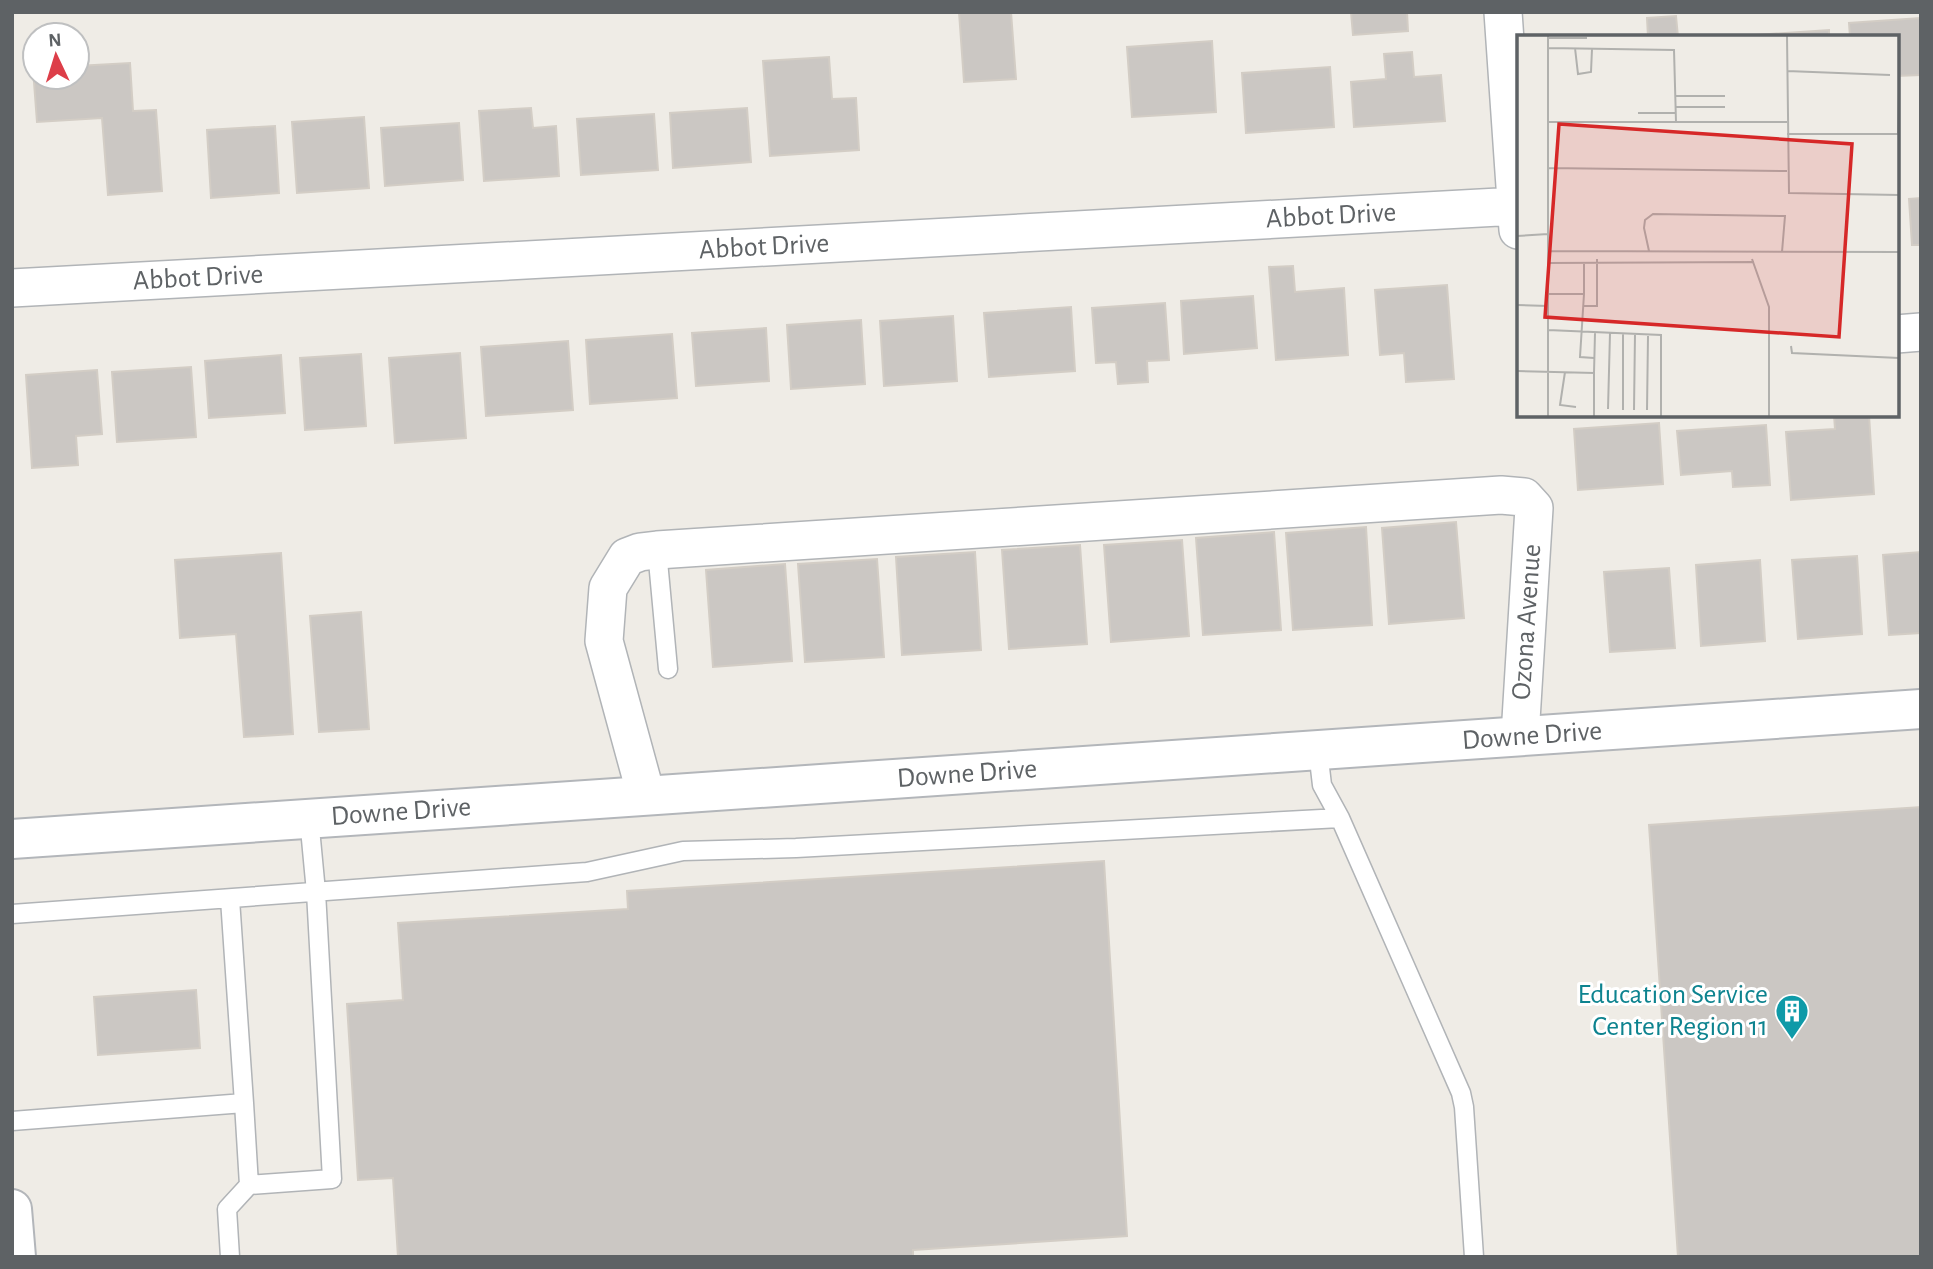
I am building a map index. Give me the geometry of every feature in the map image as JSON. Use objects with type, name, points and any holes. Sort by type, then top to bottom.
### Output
[{"type":"street","points":[[1503,12],[1517,218]]},
{"type":"street","name":"Abbot Drive","points":[[12,288],[1517,218]]},
{"type":"street","points":[[1898,334],[1921,332]]},
{"type":"street","name":"Ozona Avenue","points":[[657,550],[1502,495],[1524,497],[1534,508],[1520,736]]},
{"type":"street","points":[[646,795],[604,640],[608,588],[627,557],[657,550]]},
{"type":"street","name":"Downe Drive","points":[[12,839],[1921,709]]},
{"type":"street","points":[[12,1209],[16,1257]]},
{"type":"lane","points":[[657,550],[668,669]]},
{"type":"lane","points":[[1318,751],[1322,785],[1340,818],[1461,1093],[1474,1257]]},
{"type":"lane","points":[[249,1185],[332,1179],[310,818]]},
{"type":"lane","points":[[12,914],[587,873],[683,851],[796,848],[1340,818]]},
{"type":"lane","points":[[230,899],[249,1185],[228,1209],[230,1257]]},
{"type":"lane","points":[[12,1121],[244,1103]]},
{"type":"building","points":[[959,12],[1011,12],[1016,79],[964,82]]},
{"type":"building","points":[[1351,12],[1407,12],[1408,31],[1353,35]]},
{"type":"building","points":[[1676,16],[1678,35],[1648,35],[1647,18]]},
{"type":"building","points":[[1920,18],[1921,75],[1898,76],[1898,35],[1850,35],[1849,23]]},
{"type":"building","points":[[1829,30],[1829,35],[1756,35]]},
{"type":"building","points":[[1212,41],[1216,112],[1132,117],[1127,47]]},
{"type":"building","points":[[1412,52],[1414,77],[1441,75],[1445,121],[1354,127],[1351,82],[1386,79],[1384,54]]},
{"type":"building","points":[[829,57],[832,99],[856,98],[859,150],[770,156],[763,61]]},
{"type":"building","points":[[130,63],[133,111],[156,110],[162,191],[108,195],[102,118],[37,122],[35,91],[91,91],[91,65]]},
{"type":"building","points":[[1330,67],[1334,127],[1246,133],[1242,73]]},
{"type":"building","points":[[531,108],[533,128],[556,126],[559,176],[484,181],[479,111]]},
{"type":"building","points":[[747,108],[751,162],[673,168],[670,113]]},
{"type":"building","points":[[654,114],[658,170],[581,175],[577,119]]},
{"type":"building","points":[[364,117],[369,188],[297,193],[292,122]]},
{"type":"building","points":[[459,123],[463,180],[385,186],[381,128]]},
{"type":"building","points":[[275,126],[279,193],[211,198],[207,130]]},
{"type":"building","points":[[1921,198],[1921,245],[1912,245],[1909,199]]},
{"type":"building","points":[[1293,266],[1295,292],[1344,288],[1348,355],[1276,360],[1269,267]]},
{"type":"building","points":[[1447,285],[1454,379],[1406,382],[1404,353],[1380,355],[1375,290]]},
{"type":"building","points":[[1253,296],[1257,348],[1184,354],[1181,301]]},
{"type":"building","points":[[1165,303],[1169,360],[1147,361],[1148,382],[1118,384],[1116,362],[1096,363],[1092,308]]},
{"type":"building","points":[[1071,307],[1075,371],[989,377],[984,313]]},
{"type":"building","points":[[953,316],[957,381],[884,386],[880,321]]},
{"type":"building","points":[[861,320],[865,384],[791,389],[787,325]]},
{"type":"building","points":[[766,328],[769,381],[696,386],[692,333]]},
{"type":"building","points":[[672,334],[677,398],[590,404],[586,340]]},
{"type":"building","points":[[568,341],[573,410],[486,416],[481,347]]},
{"type":"building","points":[[460,353],[466,438],[395,443],[389,358]]},
{"type":"building","points":[[361,354],[366,426],[305,430],[300,358]]},
{"type":"building","points":[[281,355],[285,413],[209,418],[205,361]]},
{"type":"building","points":[[191,367],[196,437],[117,442],[112,372]]},
{"type":"building","points":[[97,370],[102,434],[76,436],[78,465],[32,468],[26,375]]},
{"type":"building","points":[[1834,416],[1869,416],[1874,494],[1791,500],[1786,432],[1835,429]]},
{"type":"building","points":[[1659,423],[1663,484],[1578,490],[1574,429]]},
{"type":"building","points":[[1766,425],[1770,485],[1733,487],[1732,471],[1681,475],[1677,431]]},
{"type":"building","points":[[1456,522],[1464,618],[1389,624],[1382,528]]},
{"type":"building","points":[[1366,527],[1372,625],[1293,630],[1286,533]]},
{"type":"building","points":[[1274,532],[1281,630],[1203,635],[1196,538]]},
{"type":"building","points":[[1182,540],[1189,636],[1111,642],[1104,545]]},
{"type":"building","points":[[1080,545],[1087,644],[1009,649],[1002,550]]},
{"type":"building","points":[[975,552],[981,650],[902,655],[896,557]]},
{"type":"building","points":[[1921,552],[1921,633],[1889,635],[1883,555]]},
{"type":"building","points":[[281,553],[293,734],[244,737],[236,634],[180,638],[175,560]]},
{"type":"building","points":[[1857,556],[1862,634],[1798,639],[1792,560]]},
{"type":"building","points":[[877,559],[884,657],[805,662],[798,564]]},
{"type":"building","points":[[1760,560],[1765,641],[1701,646],[1696,565]]},
{"type":"building","points":[[785,564],[792,661],[713,667],[706,570]]},
{"type":"building","points":[[1669,568],[1675,648],[1610,652],[1604,572]]},
{"type":"building","points":[[361,612],[369,729],[319,732],[310,616]]},
{"type":"building","name":"Education Service Center Region 11","points":[[1921,807],[1921,1257],[1678,1257],[1649,825]]},
{"type":"building","points":[[1104,861],[1127,1236],[913,1250],[913,1257],[398,1257],[393,1178],[358,1180],[347,1004],[403,1000],[398,923],[628,909],[627,891]]},
{"type":"building","points":[[196,990],[200,1048],[98,1055],[94,997]]},
{"type":"place","name":"Education Service Center Region 11","points":[[1792,1041]]}]
